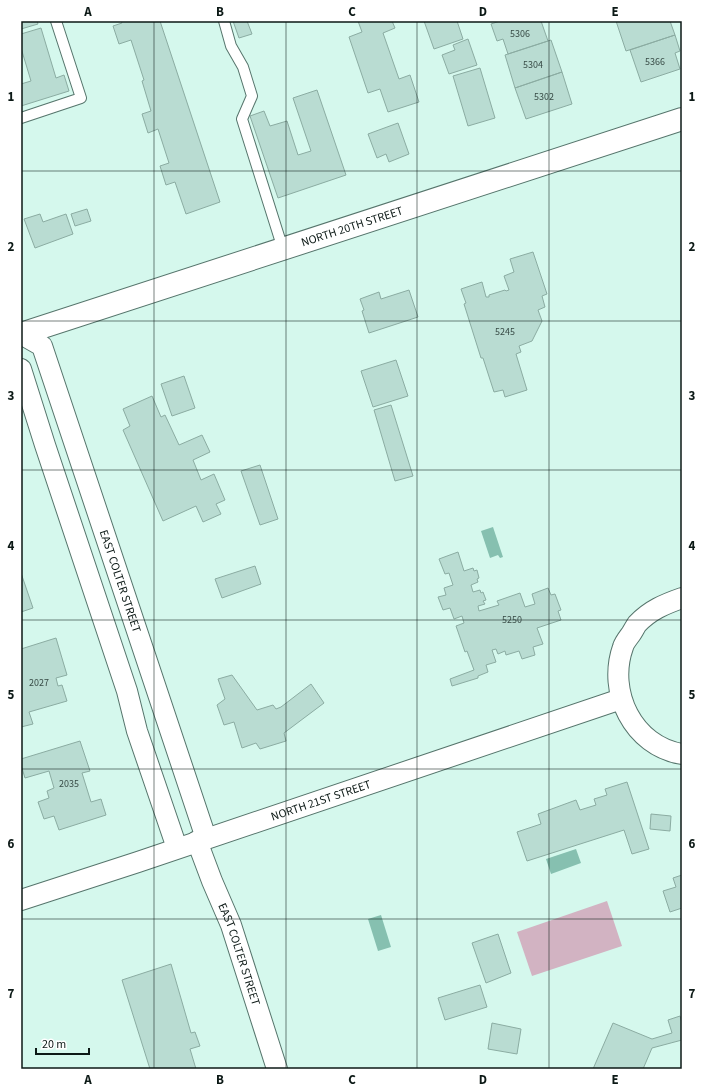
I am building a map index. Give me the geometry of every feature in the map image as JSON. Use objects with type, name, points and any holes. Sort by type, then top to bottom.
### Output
[{"type":"street","name":"NORTH 20TH STREET","points":[[21,334],[682,119]]},
{"type":"street","name":"EAST COLTER STREET","points":[[21,334],[42,346],[202,840],[212,882],[231,924],[277,1069]]},
{"type":"street","points":[[21,369],[47,453],[127,691],[138,731],[178,848]]},
{"type":"street","points":[[682,598],[657,607],[637,624],[623,646],[618,672],[621,699],[632,722],[650,740],[672,752],[682,754]]},
{"type":"street","name":"NORTH 21ST STREET","points":[[21,900],[621,699]]},
{"type":"lane","points":[[21,118],[81,98],[56,21]]},
{"type":"lane","points":[[224,21],[231,46],[243,67],[252,96],[242,119],[282,249]]},
{"type":"shaded area","points":[[493,527],[503,557],[500,558],[498,555],[490,558],[481,531]]},
{"type":"shaded area","points":[[576,849],[581,863],[551,874],[546,859]]},
{"type":"shaded area","points":[[607,901],[622,946],[532,976],[517,932]]},
{"type":"shaded area","points":[[381,915],[391,947],[378,951],[368,919]]},
{"type":"building","points":[[21,21],[37,21],[38,24],[21,29]]},
{"type":"building","points":[[121,21],[160,21],[220,202],[186,214],[175,182],[166,185],[160,166],[169,163],[158,129],[148,133],[142,114],[151,111],[142,81],[144,80],[131,40],[119,44],[113,26],[122,23]]},
{"type":"building","points":[[233,21],[247,21],[252,34],[239,38]]},
{"type":"building","points":[[358,21],[392,21],[395,28],[383,33],[399,79],[410,75],[419,102],[388,112],[380,89],[368,93],[349,37],[362,32]]},
{"type":"building","points":[[424,21],[457,21],[463,39],[434,49]]},
{"type":"building","points":[[500,21],[541,21],[548,41],[508,54],[503,39],[497,41],[491,24]]},
{"type":"building","points":[[616,21],[670,21],[675,35],[626,51]]},
{"type":"building","points":[[41,28],[56,78],[64,75],[69,91],[21,106],[21,84],[31,81],[21,48],[21,34]]},
{"type":"building","points":[[675,35],[680,51],[675,53],[680,69],[641,82],[630,50]]},
{"type":"building","points":[[468,39],[477,65],[449,74],[442,55],[455,50],[453,45]]},
{"type":"building","points":[[551,40],[562,72],[515,88],[505,55]]},
{"type":"building","points":[[480,68],[495,118],[468,126],[453,76]]},
{"type":"building","points":[[562,72],[572,104],[526,119],[515,88]]},
{"type":"building","points":[[317,90],[346,175],[278,198],[250,116],[264,111],[270,126],[287,121],[298,155],[311,151],[293,98]]},
{"type":"building","points":[[398,123],[409,154],[389,162],[386,154],[377,158],[368,134]]},
{"type":"building","points":[[87,209],[91,221],[75,226],[71,214]]},
{"type":"building","points":[[40,214],[43,222],[66,214],[73,234],[35,248],[24,219]]},
{"type":"building","points":[[533,252],[547,294],[542,296],[545,307],[538,310],[542,321],[532,341],[519,346],[521,352],[516,354],[527,390],[505,397],[503,390],[494,392],[483,358],[481,358],[464,304],[466,303],[461,289],[482,282],[486,297],[509,290],[504,276],[514,272],[510,259]]},
{"type":"building","points":[[409,290],[418,317],[369,333],[360,299],[379,292],[381,299]]},
{"type":"building","points":[[396,360],[408,396],[373,407],[361,371]]},
{"type":"building","points":[[184,376],[195,408],[172,416],[161,384]]},
{"type":"building","points":[[152,396],[161,417],[165,415],[179,445],[202,435],[210,452],[193,460],[201,480],[214,474],[225,500],[216,504],[221,514],[203,522],[196,506],[163,521],[123,430],[130,426],[123,409]]},
{"type":"building","points":[[391,405],[413,476],[395,481],[374,410]]},
{"type":"building","points":[[260,465],[278,519],[260,525],[241,471]]},
{"type":"building","points":[[458,552],[464,571],[473,568],[474,571],[477,570],[479,578],[477,579],[478,582],[471,585],[473,592],[480,590],[481,593],[483,592],[486,600],[483,601],[485,604],[478,606],[479,611],[499,605],[497,601],[520,593],[525,607],[535,604],[532,594],[548,588],[551,595],[555,594],[561,610],[558,611],[561,620],[537,628],[543,644],[533,647],[535,655],[522,659],[519,651],[506,655],[505,651],[498,654],[496,649],[492,650],[496,662],[486,665],[488,672],[478,676],[478,678],[452,686],[450,679],[474,670],[467,651],[465,652],[456,626],[464,623],[462,616],[454,619],[450,608],[443,610],[438,597],[446,595],[444,588],[453,585],[449,573],[445,574],[439,559]]},
{"type":"building","points":[[255,566],[261,584],[222,598],[215,579]]},
{"type":"building","points":[[21,573],[33,608],[21,612]]},
{"type":"building","points":[[56,638],[67,675],[56,678],[58,686],[62,685],[67,701],[29,712],[33,724],[21,727],[21,649]]},
{"type":"building","points":[[232,675],[257,710],[273,705],[276,709],[281,707],[311,684],[324,703],[284,733],[286,741],[260,749],[256,743],[242,748],[234,722],[224,725],[217,705],[225,699],[218,679]]},
{"type":"building","points":[[80,741],[90,771],[82,773],[91,802],[101,799],[106,815],[59,830],[54,816],[44,819],[38,802],[49,798],[47,791],[54,788],[49,771],[25,778],[21,765],[21,759]]},
{"type":"building","points":[[627,782],[649,849],[632,854],[624,830],[527,861],[517,832],[541,824],[538,814],[576,800],[580,810],[596,805],[594,799],[607,795],[605,789]]},
{"type":"building","points":[[651,814],[671,816],[670,831],[650,829]]},
{"type":"building","points":[[682,875],[682,908],[670,912],[663,891],[676,887],[673,878]]},
{"type":"building","points":[[498,934],[511,973],[486,983],[472,943]]},
{"type":"building","points":[[171,964],[191,1033],[195,1032],[200,1046],[190,1049],[196,1069],[150,1069],[122,980]]},
{"type":"building","points":[[480,985],[487,1007],[445,1020],[438,998]]},
{"type":"building","points":[[680,1016],[682,1023],[682,1040],[652,1048],[643,1069],[593,1069],[613,1023],[652,1039],[672,1033],[668,1020]]},
{"type":"building","points":[[492,1023],[521,1029],[517,1054],[488,1049]]}]
